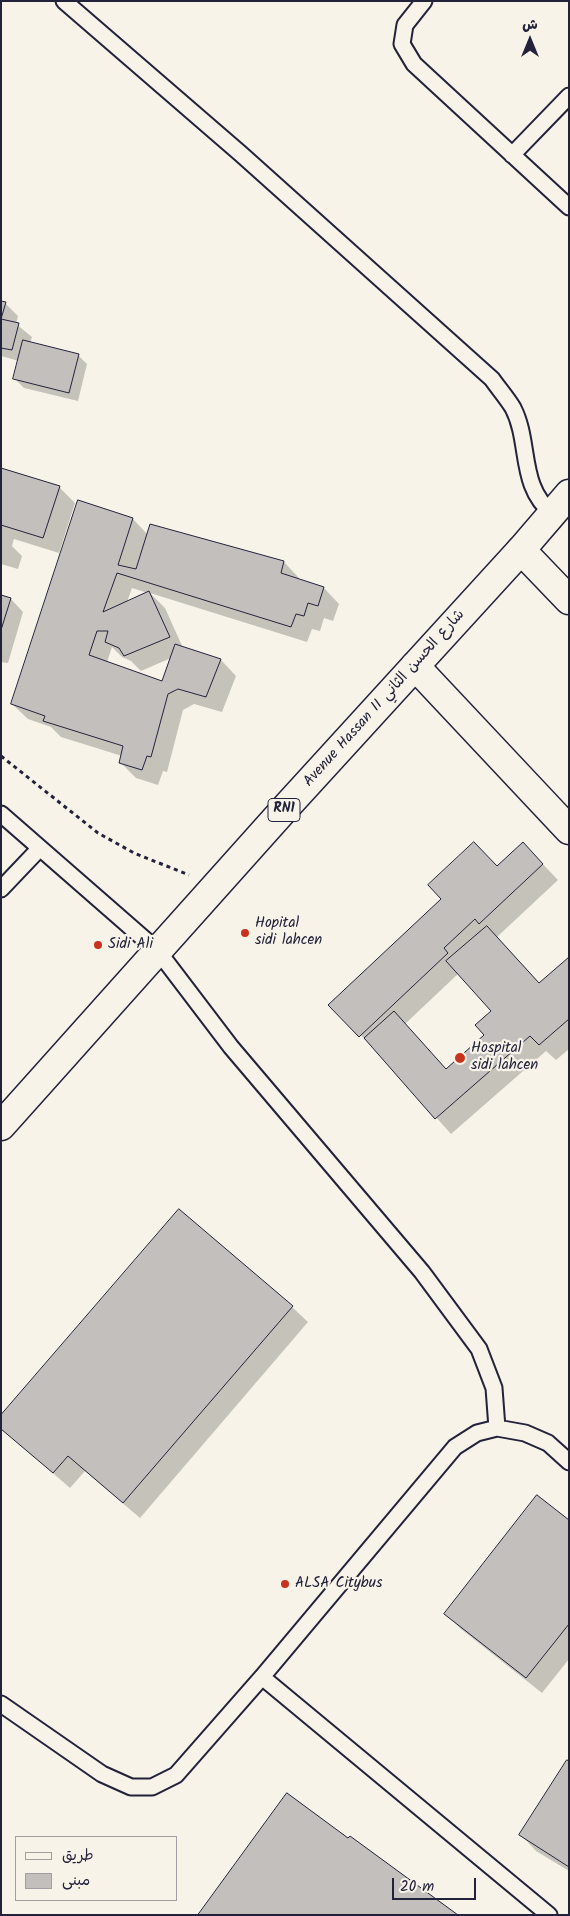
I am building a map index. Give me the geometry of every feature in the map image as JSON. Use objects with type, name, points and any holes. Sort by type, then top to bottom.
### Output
[{"type":"main road","name":"Avenue Hassan II شارع الحسن الثاني","points":[[1,1126],[561,504]]},
{"type":"main road","points":[[521,550],[569,600]]},
{"type":"main road","points":[[415,666],[569,830]]},
{"type":"lane","points":[[64,1],[241,154],[492,379],[513,408],[521,433],[529,478],[542,506],[561,504]]},
{"type":"lane","points":[[424,1],[405,25],[402,44],[414,64],[569,207]]},
{"type":"lane","points":[[512,156],[569,96]]},
{"type":"lane","points":[[1,814],[158,951],[231,1047],[422,1272],[480,1349],[494,1388],[497,1428]]},
{"type":"lane","points":[[1,889],[40,848]]},
{"type":"lane","points":[[1,1704],[102,1774],[131,1787],[152,1787],[176,1775],[262,1677],[455,1447],[477,1433],[497,1428],[525,1433],[548,1443],[569,1462]]},
{"type":"lane","points":[[262,1677],[549,1915]]},
{"type":"path","points":[[1,756],[82,822],[114,843],[154,862],[217,885]]},
{"type":"building","points":[[1,301],[6,302],[1,319]]},
{"type":"building","points":[[1,319],[19,323],[12,350],[1,348]]},
{"type":"building","points":[[23,340],[79,354],[69,393],[13,379]]},
{"type":"building","points":[[1,468],[60,486],[43,538],[1,525]]},
{"type":"building","points":[[78,500],[133,518],[118,565],[136,569],[150,524],[284,561],[281,573],[324,587],[318,606],[308,603],[304,616],[296,614],[291,627],[117,573],[103,612],[149,591],[170,637],[124,656],[119,648],[105,642],[108,631],[97,631],[89,655],[162,681],[175,644],[221,659],[206,697],[178,689],[168,694],[151,757],[147,756],[142,770],[119,763],[123,746],[43,721],[45,716],[11,704]]},
{"type":"building","points":[[1,595],[11,598],[1,630]]},
{"type":"building","points":[[474,842],[497,866],[523,842],[543,864],[479,924],[475,919],[444,948],[448,953],[359,1037],[328,1005],[441,899],[428,885]]},
{"type":"building","points":[[487,926],[539,983],[569,957],[569,1019],[539,1045],[530,1036],[435,1119],[364,1038],[394,1011],[446,1069],[484,1035],[475,1025],[491,1011],[446,961]]},
{"type":"building","points":[[179,1209],[293,1306],[123,1503],[68,1456],[53,1473],[1,1429],[1,1415]]},
{"type":"building","points":[[537,1495],[569,1520],[569,1624],[526,1678],[444,1614]]},
{"type":"building","points":[[567,1760],[569,1761],[569,1867],[519,1835]]},
{"type":"building","points":[[287,1793],[348,1838],[350,1836],[458,1915],[198,1915]]},
{"type":"place","name":"Hopital sidi lahcen","points":[[245,933]]},
{"type":"place","name":"Sidi Ali","points":[[98,945]]},
{"type":"place","name":"Hospital sidi lahcen","points":[[460,1058]]},
{"type":"place","name":"ALSA Citybus","points":[[285,1584]]}]
